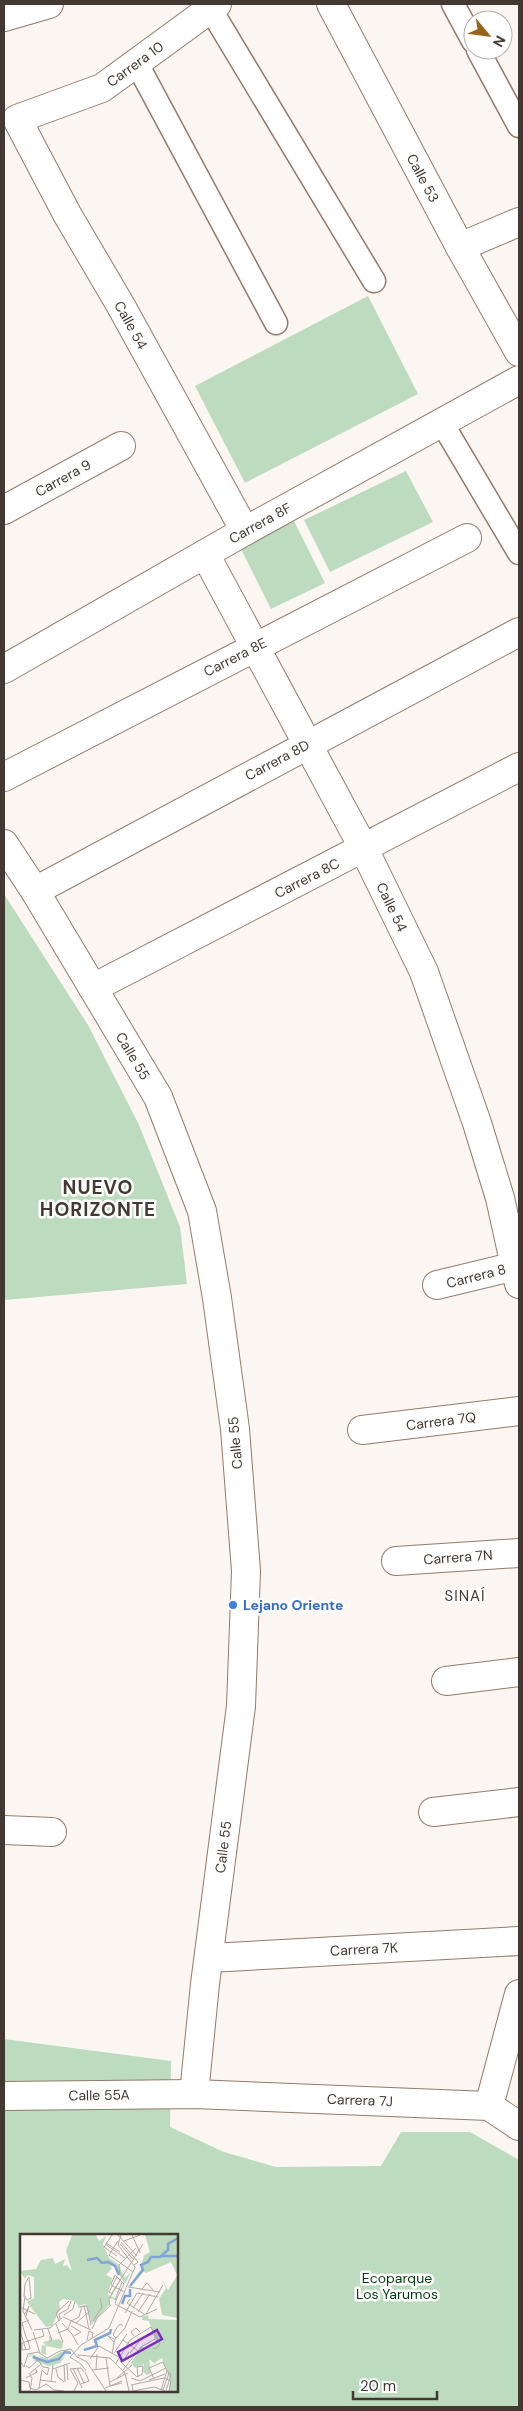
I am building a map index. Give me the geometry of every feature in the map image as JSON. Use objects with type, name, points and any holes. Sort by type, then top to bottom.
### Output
[{"type":"street","points":[[4,17],[50,4]]},
{"type":"street","name":"Calle 53","points":[[331,4],[460,247],[519,352]]},
{"type":"street","points":[[453,4],[463,22]]},
{"type":"street","points":[[214,7],[374,281]]},
{"type":"street","name":"Carrera 10","points":[[17,119],[102,88],[214,7]]},
{"type":"street","points":[[483,60],[519,126]]},
{"type":"street","points":[[136,62],[276,323]]},
{"type":"street","name":"Calle 54","points":[[17,119],[67,214],[121,306],[244,531]]},
{"type":"street","points":[[460,247],[519,222]]},
{"type":"street","name":"Carrera 8F","points":[[4,669],[244,531],[519,380]]},
{"type":"street","points":[[442,422],[519,553]]},
{"type":"street","name":"Carrera 9","points":[[4,510],[122,446]]},
{"type":"street","name":"Carrera 8E","points":[[4,777],[468,538]]},
{"type":"street","name":"Calle 54","points":[[204,554],[364,849],[424,972],[477,1123],[500,1198],[518,1275]]},
{"type":"street","name":"Carrera 8D","points":[[35,891],[519,632]]},
{"type":"street","name":"Carrera 8C","points":[[93,988],[519,767]]},
{"type":"street","name":"Calle 55","points":[[4,844],[35,891],[158,1097],[202,1211],[217,1298],[235,1429],[246,1571],[241,1706],[194,2094]]},
{"type":"street","name":"Carrera 8","points":[[436,1285],[518,1275]]},
{"type":"street","name":"Carrera 7Q","points":[[362,1430],[519,1411]]},
{"type":"street","name":"Carrera 7N","points":[[396,1561],[519,1553]]},
{"type":"street","points":[[446,1681],[519,1672]]},
{"type":"street","points":[[433,1812],[519,1802]]},
{"type":"street","points":[[4,1830],[52,1832]]},
{"type":"street","name":"Carrera 7K","points":[[209,1958],[519,1941]]},
{"type":"street","points":[[519,1994],[489,2106],[519,2126]]},
{"type":"street","name":"Calle 55A","points":[[4,2096],[194,2094]]},
{"type":"street","name":"Carrera 7J","points":[[194,2094],[489,2106]]},
{"type":"green space","points":[[368,296],[418,394],[245,483],[195,386]]},
{"type":"green space","points":[[406,471],[433,522],[330,572],[304,520]]},
{"type":"green space","points":[[294,521],[325,583],[271,609],[240,547]]},
{"type":"green space","points":[[4,894],[88,1025],[139,1125],[180,1227],[187,1284],[4,1300]]},
{"type":"green space","name":"Ecoparque Los Yarumos","points":[[4,2039],[171,2061],[170,2127],[224,2152],[276,2167],[381,2166],[401,2132],[470,2132],[519,2160],[519,2407],[4,2407]]},
{"type":"place","name":"Lejano Oriente","points":[[233,1605]]},
{"type":"district","name":"NUEVO HORIZONTE","points":[[98,1198]]},
{"type":"district","name":"SINAÍ","points":[[465,1596]]}]
